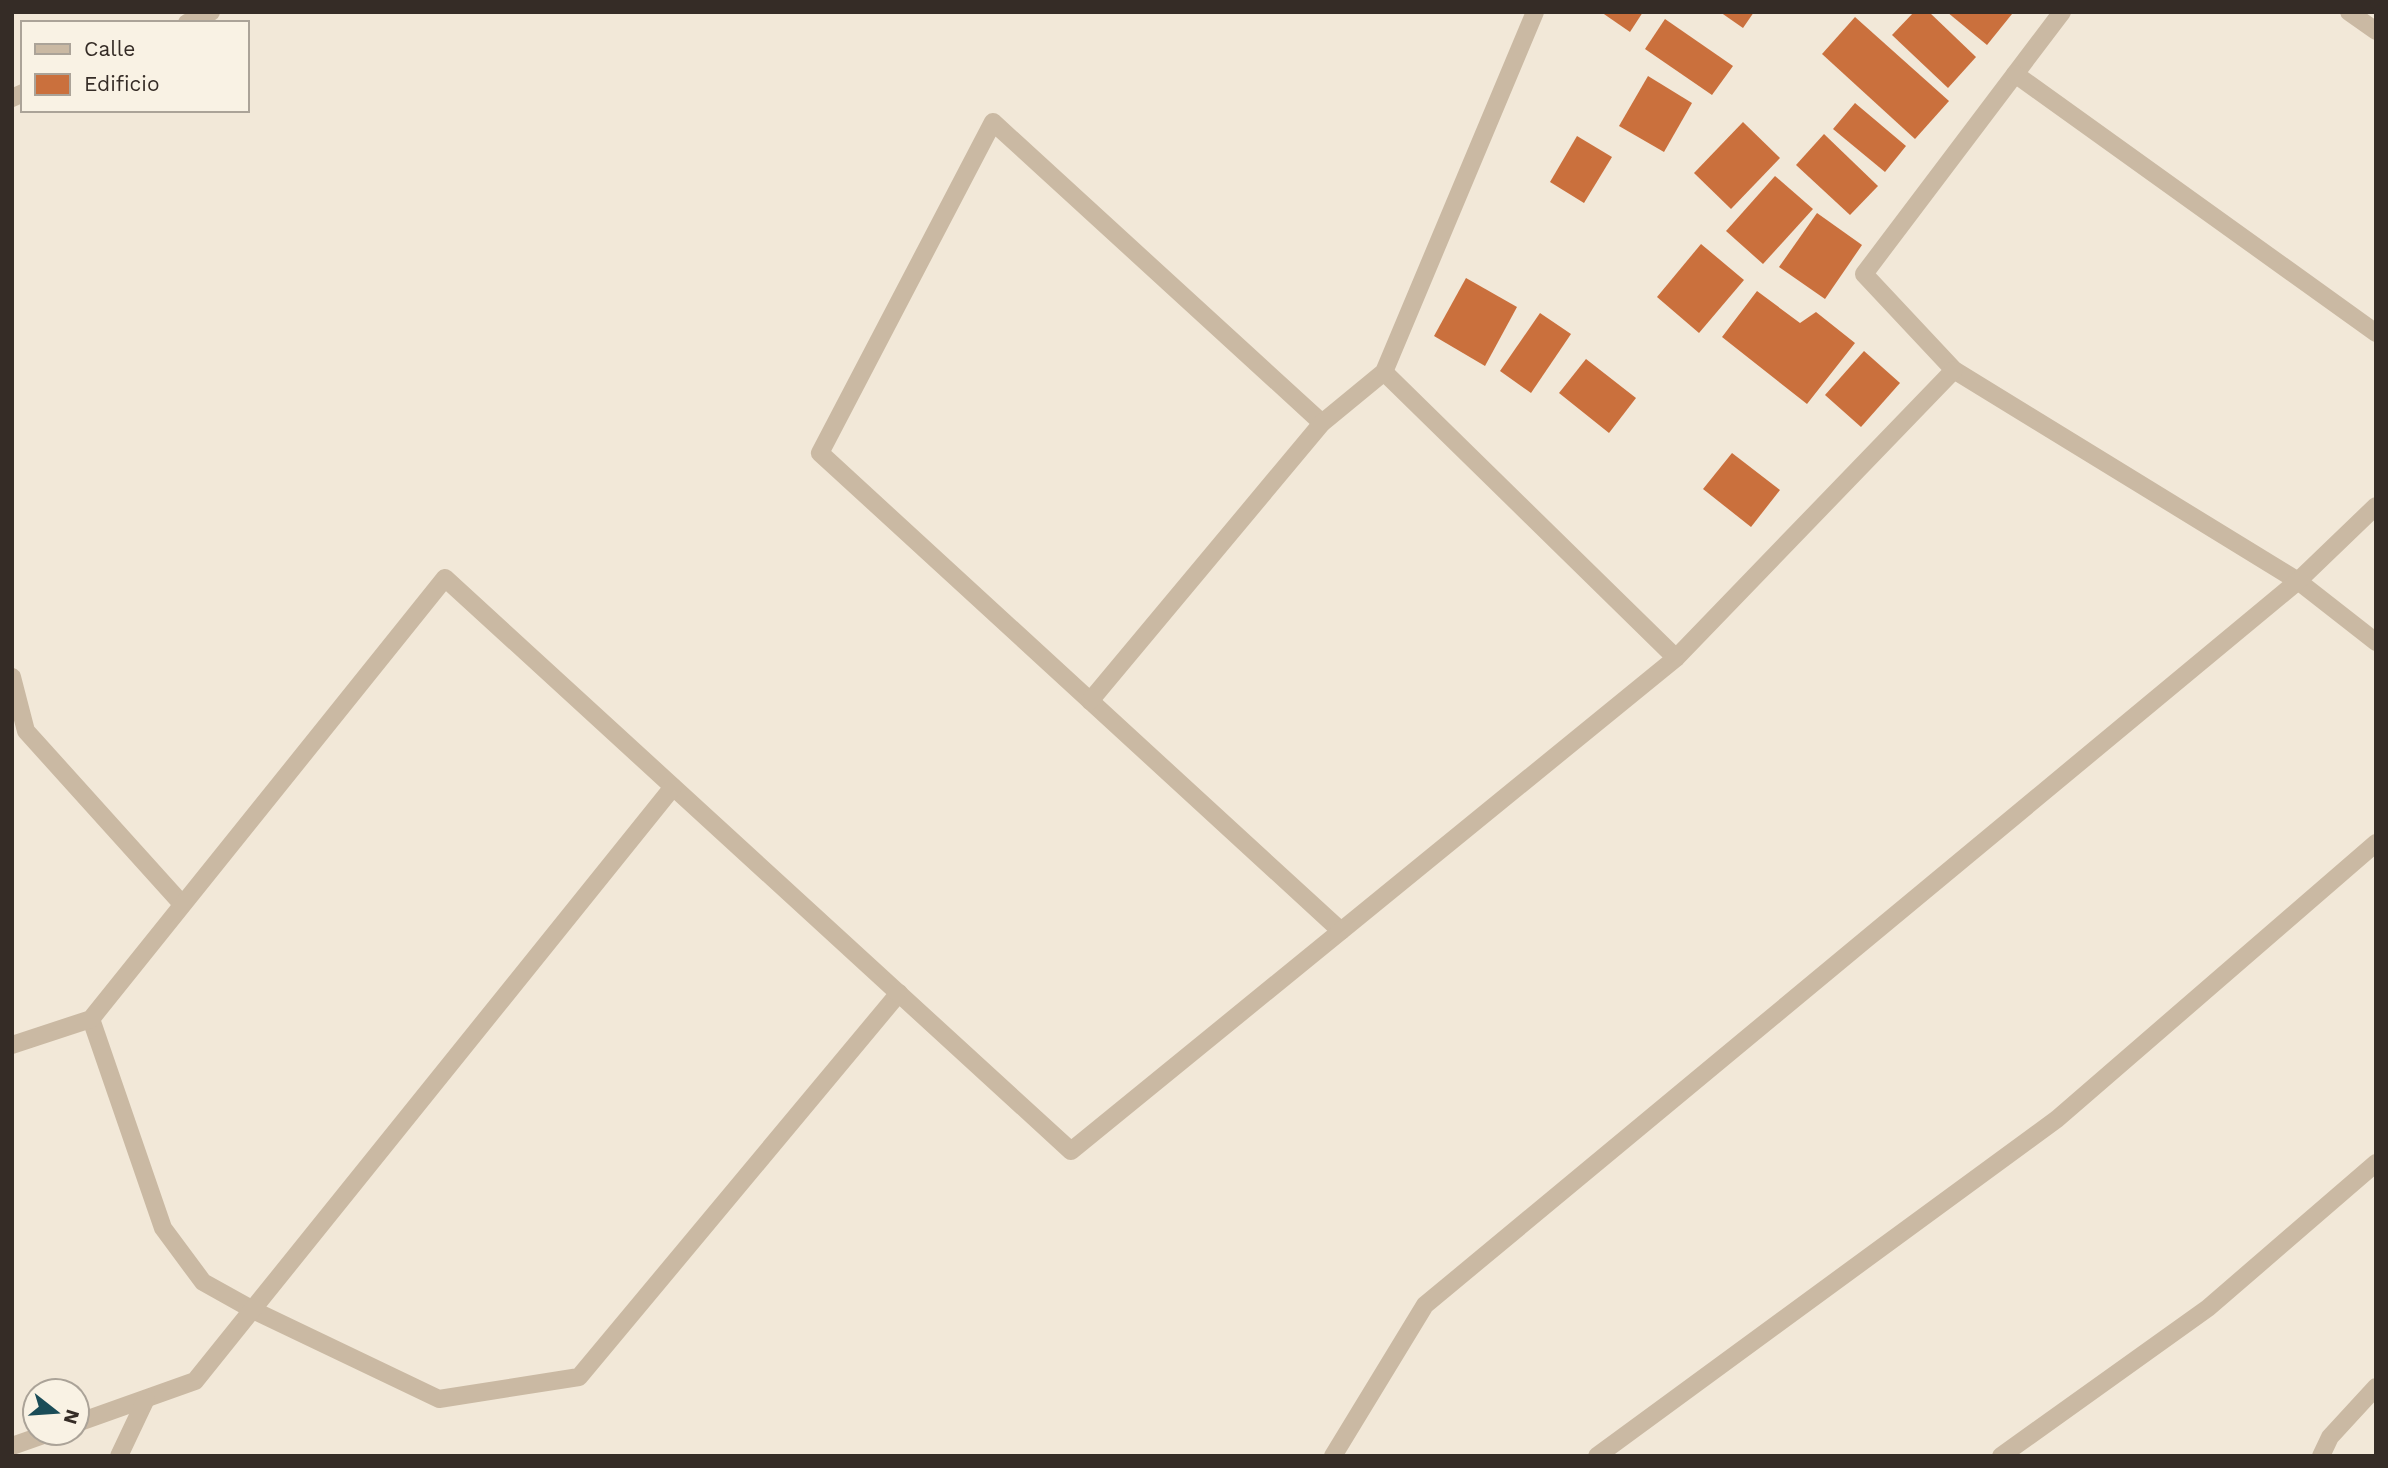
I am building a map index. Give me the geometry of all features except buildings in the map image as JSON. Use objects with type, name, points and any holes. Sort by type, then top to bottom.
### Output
[{"type":"street","points":[[191,21],[211,12]]},
{"type":"street","points":[[1090,701],[1322,423],[1384,372],[1535,12]]},
{"type":"street","points":[[2062,12],[1864,274],[1954,370],[2298,581],[2376,642]]},
{"type":"street","points":[[2349,12],[2376,31]]},
{"type":"street","points":[[2015,74],[2376,333]]},
{"type":"street","points":[[1322,423],[993,122],[820,453],[1341,931]]},
{"type":"street","points":[[12,1045],[91,1019],[445,578],[1071,1151],[1676,658],[1954,370]]},
{"type":"street","points":[[1384,372],[1676,658]]},
{"type":"street","points":[[1334,1456],[1425,1305],[2298,581],[2376,506]]},
{"type":"street","points":[[12,677],[26,731],[183,904]]},
{"type":"street","points":[[91,1418],[195,1381],[673,787]]},
{"type":"street","points":[[1597,1456],[2057,1119],[2376,843]]},
{"type":"street","points":[[91,1019],[163,1228],[203,1282],[253,1310],[439,1399],[579,1377],[899,993]]},
{"type":"street","points":[[2001,1456],[2208,1308],[2376,1163]]},
{"type":"street","points":[[2321,1456],[2330,1437],[2376,1387]]},
{"type":"street","points":[[118,1456],[146,1399]]}]
